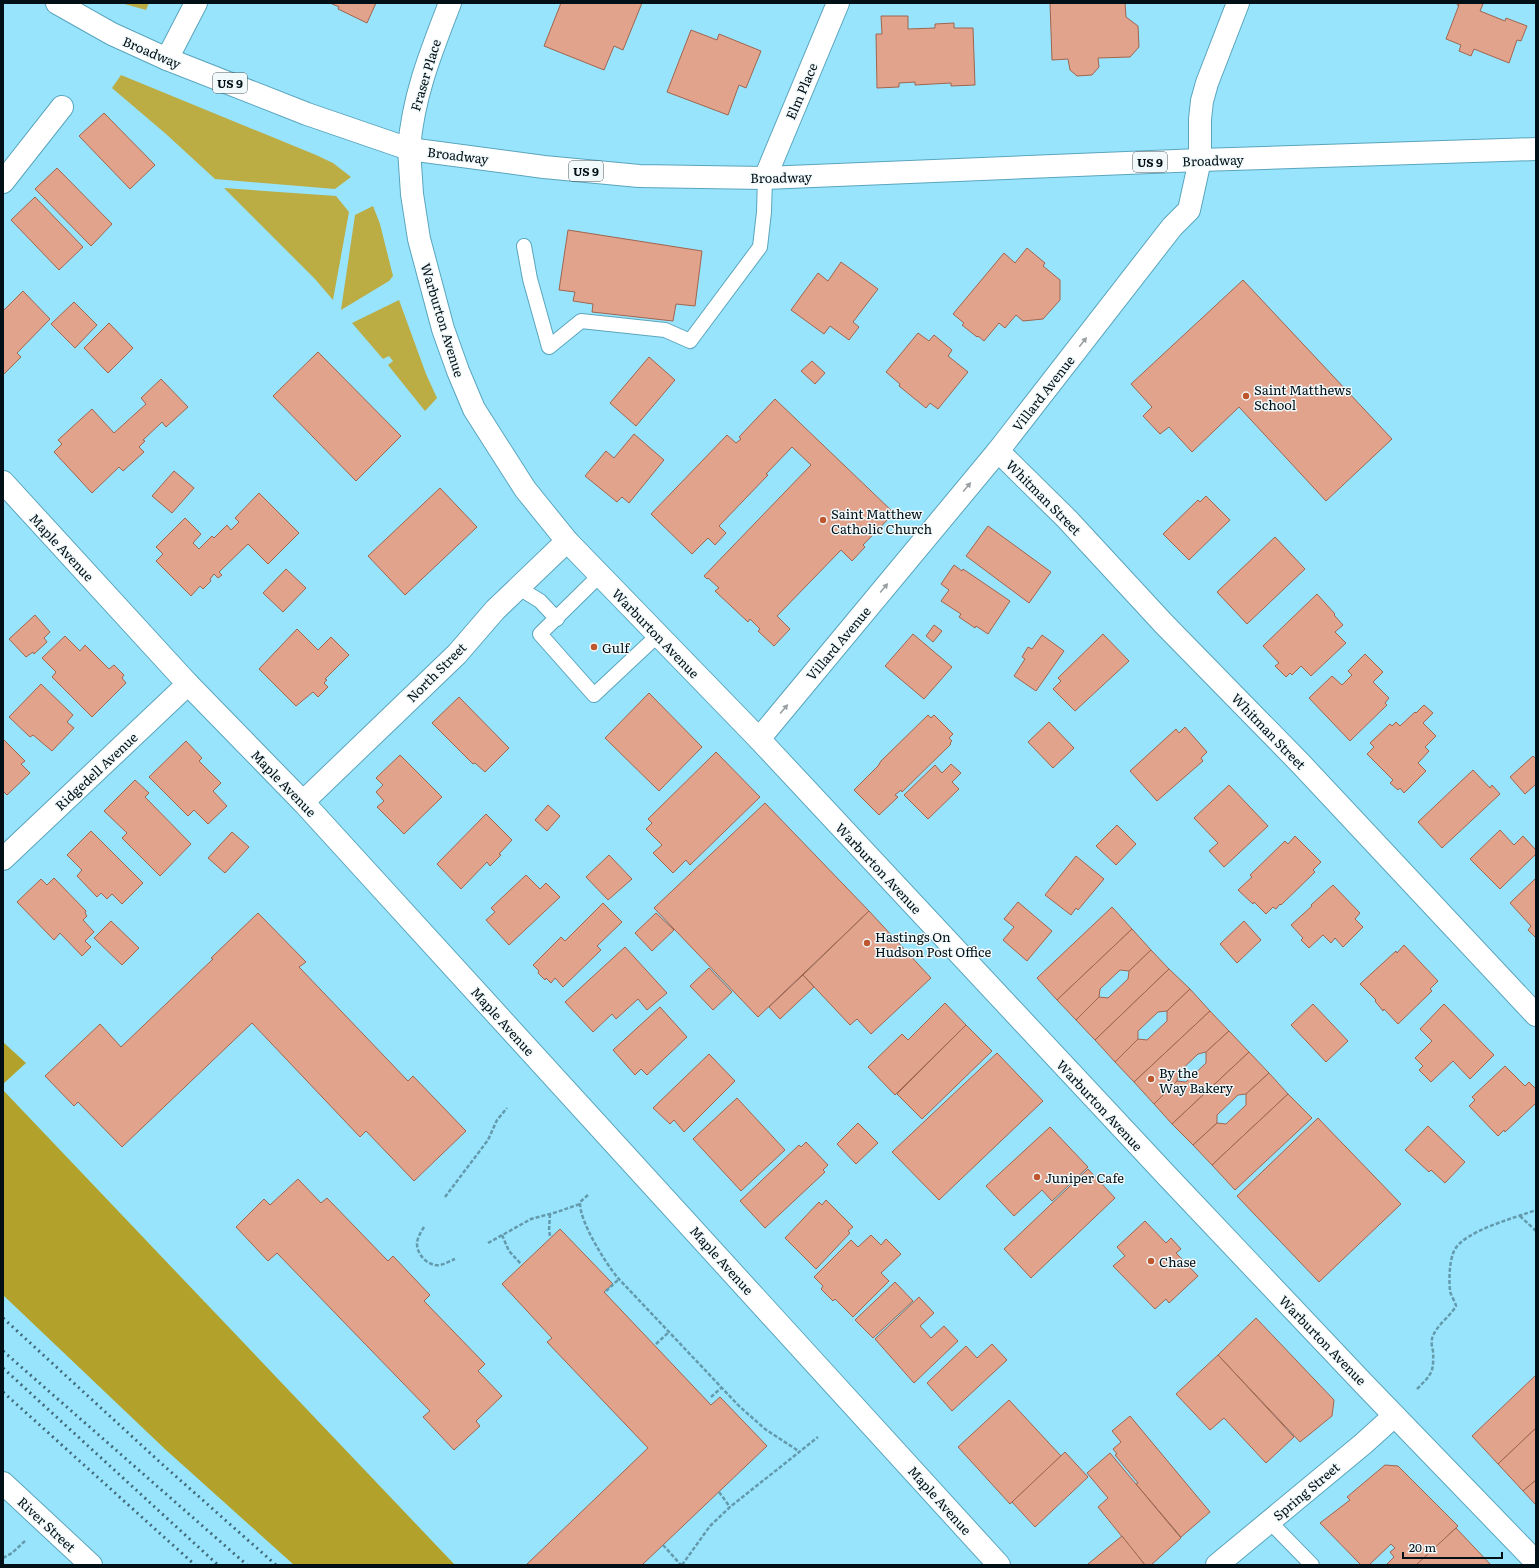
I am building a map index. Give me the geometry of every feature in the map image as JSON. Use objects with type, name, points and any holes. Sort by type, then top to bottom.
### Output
[{"type":"street","name":"Broadway","points":[[57,3],[112,34],[167,59],[307,114],[409,149],[544,166],[640,176],[765,178],[1200,160],[1536,149]]},
{"type":"street","points":[[167,59],[196,3]]},
{"type":"street","name":"Fraser Place","points":[[409,149],[411,123],[417,95],[432,47],[450,3]]},
{"type":"street","name":"Elm Place","points":[[765,178],[838,3]]},
{"type":"street","name":"Villard Avenue","points":[[759,739],[998,451],[1172,227],[1188,210],[1200,160],[1200,119],[1202,101],[1207,83],[1238,3]]},
{"type":"street","points":[[3,182],[62,107]]},
{"type":"street","name":"Warburton Avenue","points":[[409,149],[412,194],[419,239],[443,329],[474,409],[525,489],[567,541],[759,739],[1179,1189],[1394,1416],[1536,1562]]},
{"type":"street","name":"Whitman Street","points":[[998,451],[1068,519],[1164,624],[1301,764],[1536,1015]]},
{"type":"street","name":"Maple Avenue","points":[[3,482],[188,684],[302,802],[999,1565]]},
{"type":"street","name":"North Street","points":[[302,802],[456,654],[495,610],[567,541]]},
{"type":"street","name":"Ridgedell Avenue","points":[[3,859],[188,684]]},
{"type":"street","name":"Spring Street","points":[[1217,1565],[1363,1444],[1394,1416]]},
{"type":"street","name":"River Street","points":[[3,1483],[91,1565]]},
{"type":"lane","points":[[524,246],[530,279],[549,347],[581,321],[665,330],[690,341],[760,247],[764,212],[765,178]]},
{"type":"lane","points":[[600,575],[557,619],[540,634],[594,694],[658,635]]},
{"type":"lane","points":[[519,588],[540,602],[557,619]]},
{"type":"lane","points":[[1270,1522],[1312,1565]]},
{"type":"path","points":[[446,1197],[488,1140],[497,1120],[507,1108]]},
{"type":"path","points":[[488,1243],[531,1218],[550,1214],[580,1204],[588,1194]]},
{"type":"path","points":[[580,1204],[582,1215],[609,1268],[721,1388],[754,1420],[800,1452]]},
{"type":"path","points":[[1417,1389],[1431,1375],[1433,1361],[1432,1339],[1436,1331],[1456,1306],[1451,1293],[1450,1277],[1454,1252],[1462,1240],[1473,1234],[1536,1210]]},
{"type":"path","points":[[550,1214],[550,1236]]},
{"type":"path","points":[[1520,1216],[1536,1230]]},
{"type":"path","points":[[424,1227],[417,1243],[418,1253],[426,1261],[432,1264],[440,1265],[455,1259]]},
{"type":"path","points":[[502,1235],[510,1251],[521,1264]]},
{"type":"path","points":[[606,1291],[619,1279]]},
{"type":"path","points":[[656,1344],[669,1332]]},
{"type":"path","points":[[711,1397],[721,1388]]},
{"type":"path","points":[[663,1545],[682,1565],[710,1526],[730,1507],[818,1437]]},
{"type":"path","points":[[719,1492],[730,1507]]},
{"type":"shaded area","points":[[121,3],[149,3],[146,10]]},
{"type":"shaded area","points":[[121,75],[316,155],[333,163],[351,177],[335,189],[215,179],[166,134],[112,88]]},
{"type":"shaded area","points":[[224,188],[336,196],[349,212],[333,300],[315,279]]},
{"type":"shaded area","points":[[373,206],[380,224],[393,276],[389,281],[341,310],[355,215]]},
{"type":"shaded area","points":[[399,300],[426,374],[437,398],[425,411],[388,365],[393,361],[389,356],[383,359],[352,323]]},
{"type":"shaded area","points":[[3,1042],[26,1063],[3,1084]]},
{"type":"shaded area","points":[[3,1090],[455,1565],[294,1565],[166,1450],[3,1295]]},
{"type":"building","points":[[330,3],[376,3],[367,23],[338,9],[339,7]]},
{"type":"building","points":[[561,3],[642,3],[623,50],[614,46],[604,70],[544,46]]},
{"type":"building","points":[[1050,3],[1125,3],[1126,17],[1138,26],[1139,47],[1130,57],[1098,58],[1099,67],[1092,75],[1077,76],[1070,70],[1068,59],[1052,60]]},
{"type":"building","points":[[1458,3],[1483,4],[1480,11],[1505,21],[1506,18],[1527,26],[1521,41],[1517,40],[1509,63],[1474,49],[1471,56],[1459,51],[1461,45],[1446,39],[1459,5],[1457,5]]},
{"type":"building","points":[[881,16],[908,16],[908,29],[935,28],[935,24],[954,23],[954,28],[973,28],[975,85],[951,86],[951,83],[915,85],[915,82],[899,83],[899,87],[877,88],[876,34],[882,34]]},
{"type":"building","points":[[691,30],[717,40],[719,34],[761,51],[746,88],[739,85],[728,115],[667,92]]},
{"type":"building","points":[[104,113],[155,165],[130,189],[79,136]]},
{"type":"building","points":[[57,168],[112,224],[91,246],[35,189]]},
{"type":"building","points":[[35,197],[83,247],[59,270],[11,220]]},
{"type":"building","points":[[568,230],[702,251],[695,306],[676,304],[673,321],[592,312],[593,304],[573,301],[575,292],[559,290]]},
{"type":"building","points":[[1027,248],[1045,263],[1043,266],[1060,280],[1060,300],[1043,319],[1023,321],[1016,315],[1005,328],[999,323],[984,341],[962,325],[964,323],[953,314],[1004,253],[1015,263]]},
{"type":"building","points":[[841,262],[878,289],[853,322],[859,327],[849,340],[830,326],[824,334],[791,310],[818,273],[828,281]]},
{"type":"building","name":"Saint Matthews School","points":[[1243,280],[1392,439],[1326,501],[1239,407],[1192,452],[1169,427],[1160,434],[1143,416],[1152,407],[1131,384]]},
{"type":"building","points":[[23,291],[50,319],[17,353],[21,357],[3,375],[3,309],[4,310]]},
{"type":"building","points":[[74,302],[97,325],[75,348],[51,324]]},
{"type":"building","points":[[109,323],[133,348],[108,373],[84,348]]},
{"type":"building","points":[[918,333],[929,341],[934,335],[952,350],[948,356],[968,372],[938,409],[930,403],[926,408],[899,386],[900,384],[886,372]]},
{"type":"building","points":[[318,352],[401,436],[356,481],[273,396]]},
{"type":"building","points":[[649,357],[675,380],[636,426],[610,403]]},
{"type":"building","points":[[812,361],[825,373],[815,384],[801,371]]},
{"type":"building","points":[[161,379],[188,407],[166,427],[162,422],[143,440],[145,441],[139,447],[144,452],[123,471],[119,467],[92,493],[54,452],[62,444],[58,440],[92,409],[114,433],[146,404],[141,398]]},
{"type":"building","name":"Saint Matthew Catholic Church","points":[[775,399],[894,513],[863,545],[865,547],[852,561],[841,550],[777,616],[790,629],[774,646],[758,631],[760,629],[750,619],[748,622],[715,591],[719,588],[704,576],[811,465],[792,447],[766,474],[768,475],[719,526],[726,533],[715,545],[708,538],[692,554],[651,514],[727,435],[736,443],[741,439],[739,437]]},
{"type":"building","points":[[634,434],[664,460],[629,503],[622,497],[617,502],[585,476],[606,451],[614,458]]},
{"type":"building","points":[[174,471],[194,488],[172,513],[152,496]]},
{"type":"building","points":[[440,488],[477,527],[405,595],[368,556]]},
{"type":"building","points":[[259,493],[299,533],[268,564],[248,544],[219,572],[222,575],[218,578],[214,574],[210,579],[211,581],[203,589],[200,586],[191,596],[156,561],[163,554],[156,547],[185,518],[201,534],[193,543],[199,549],[212,536],[214,538],[227,525],[231,530],[239,522],[235,518]]},
{"type":"building","points":[[1206,496],[1230,520],[1189,560],[1163,534],[1198,500],[1200,502]]},
{"type":"building","points":[[988,526],[1051,572],[1029,603],[966,556]]},
{"type":"building","points":[[1275,537],[1305,569],[1247,624],[1217,592]]},
{"type":"building","points":[[954,565],[962,571],[963,569],[1010,601],[988,634],[976,626],[975,628],[959,617],[961,614],[941,601],[949,590],[941,584]]},
{"type":"building","points":[[286,569],[306,588],[283,612],[263,593]]},
{"type":"building","points":[[1317,594],[1343,625],[1335,632],[1346,643],[1311,676],[1301,666],[1292,675],[1290,673],[1286,677],[1275,666],[1279,663],[1263,646]]},
{"type":"building","points":[[35,615],[50,632],[44,638],[47,642],[34,654],[33,652],[26,657],[9,639]]},
{"type":"building","points":[[934,625],[942,631],[933,642],[926,636]]},
{"type":"building","points":[[297,629],[318,650],[331,637],[349,655],[325,679],[327,680],[324,683],[328,687],[318,697],[313,692],[296,706],[259,669]]},
{"type":"building","points":[[913,634],[952,667],[924,699],[885,666]]},
{"type":"building","points":[[1103,634],[1129,661],[1075,711],[1053,689],[1061,681],[1058,678]]},
{"type":"building","points":[[1042,635],[1064,651],[1036,691],[1014,676],[1025,659],[1022,657],[1028,647],[1032,649]]},
{"type":"building","points":[[65,636],[80,651],[85,645],[109,669],[114,665],[124,675],[122,678],[126,683],[92,717],[52,677],[56,672],[42,658]]},
{"type":"building","points":[[1365,654],[1383,672],[1373,682],[1389,698],[1385,703],[1387,705],[1350,741],[1309,698],[1332,676],[1342,685],[1352,675],[1348,671]]},
{"type":"building","points":[[41,684],[73,715],[67,722],[74,728],[52,751],[33,735],[30,737],[9,717]]},
{"type":"building","points":[[649,693],[702,747],[659,791],[605,738]]},
{"type":"building","points":[[459,697],[509,748],[485,772],[475,763],[473,764],[432,723]]},
{"type":"building","points":[[1424,705],[1433,713],[1423,723],[1436,736],[1425,747],[1429,751],[1418,763],[1426,771],[1404,793],[1400,788],[1398,790],[1390,783],[1393,780],[1367,754],[1374,747],[1370,743],[1390,724],[1392,726],[1396,722],[1400,726]]},
{"type":"building","points":[[928,715],[931,718],[934,715],[953,734],[949,738],[952,741],[950,743],[951,744],[902,792],[901,790],[895,795],[898,797],[879,815],[854,790]]},
{"type":"building","points":[[1049,722],[1074,748],[1053,768],[1028,742]]},
{"type":"building","points":[[1185,727],[1207,752],[1201,758],[1203,761],[1157,801],[1130,771],[1176,729],[1179,733]]},
{"type":"building","points":[[3,739],[25,761],[21,764],[30,773],[7,795],[3,791]]},
{"type":"building","points":[[186,741],[202,758],[199,761],[221,783],[213,791],[227,806],[208,824],[194,810],[188,816],[149,777]]},
{"type":"building","points":[[716,752],[760,797],[690,865],[686,860],[673,873],[653,853],[662,845],[646,829],[652,823],[648,819]]},
{"type":"building","points":[[400,755],[442,797],[404,834],[377,807],[384,801],[376,792],[383,785],[376,778]]},
{"type":"building","points":[[1533,756],[1536,759],[1536,784],[1525,794],[1510,777]]},
{"type":"building","points":[[951,764],[961,773],[952,782],[959,789],[928,819],[904,795],[935,765],[942,773]]},
{"type":"building","points":[[1473,770],[1490,788],[1492,785],[1500,794],[1442,848],[1418,822]]},
{"type":"building","points":[[135,780],[149,793],[145,797],[191,844],[160,876],[122,838],[127,833],[104,811]]},
{"type":"building","points":[[1229,785],[1268,826],[1224,867],[1209,851],[1218,843],[1194,818]]},
{"type":"building","points":[[765,803],[869,911],[758,1017],[654,908]]},
{"type":"building","points":[[548,805],[560,816],[547,831],[535,820]]},
{"type":"building","points":[[486,814],[512,840],[499,854],[501,855],[490,866],[487,862],[461,889],[437,864]]},
{"type":"building","points":[[1117,825],[1136,844],[1116,865],[1096,846]]},
{"type":"building","points":[[1500,830],[1514,845],[1523,836],[1536,850],[1536,854],[1500,889],[1470,859]]},
{"type":"building","points":[[91,831],[143,883],[122,904],[112,894],[107,899],[101,893],[97,897],[77,876],[82,870],[67,855]]},
{"type":"building","points":[[232,832],[249,847],[225,873],[208,858]]},
{"type":"building","points":[[1295,836],[1321,862],[1313,870],[1315,872],[1281,905],[1280,904],[1276,909],[1273,907],[1266,914],[1254,902],[1253,904],[1238,890],[1252,877],[1250,875],[1285,841],[1288,844]]},
{"type":"building","points":[[609,855],[632,879],[608,900],[586,877]]},
{"type":"building","points":[[1076,856],[1104,879],[1078,910],[1076,908],[1071,915],[1045,895]]},
{"type":"building","points":[[526,875],[540,889],[546,883],[560,897],[509,945],[486,920],[495,912],[491,908]]},
{"type":"building","points":[[54,878],[86,911],[85,913],[87,916],[83,920],[94,932],[85,941],[91,947],[82,956],[60,933],[54,940],[17,902],[41,879],[47,885]]},
{"type":"building","points":[[1536,878],[1536,938],[1528,930],[1531,926],[1510,903]]},
{"type":"building","points":[[1333,885],[1360,913],[1355,919],[1363,927],[1343,947],[1335,938],[1331,943],[1323,935],[1309,948],[1301,940],[1303,938],[1291,925]]},
{"type":"building","points":[[1018,902],[1052,931],[1027,961],[1003,940],[1014,927],[1004,919]]},
{"type":"building","points":[[603,903],[622,922],[597,946],[601,950],[563,987],[555,978],[551,983],[546,978],[545,980],[533,965],[561,937],[565,941]]},
{"type":"building","points":[[1112,907],[1132,929],[1057,1000],[1037,978]]},
{"type":"building","name":"Hastings On Hudson Post Office","points":[[869,911],[931,978],[871,1034],[857,1019],[850,1025],[803,975]]},
{"type":"building","points":[[258,913],[306,962],[299,967],[408,1081],[413,1076],[466,1131],[414,1181],[366,1131],[360,1137],[252,1023],[122,1147],[78,1102],[74,1106],[45,1076],[100,1024],[121,1047],[213,959],[211,958]]},
{"type":"building","points":[[656,913],[674,930],[652,951],[635,933]]},
{"type":"building","points":[[111,921],[139,948],[122,965],[94,938]]},
{"type":"building","points":[[1244,921],[1261,940],[1237,963],[1220,944]]},
{"type":"building","points":[[1132,929],[1151,950],[1129,971],[1120,970],[1100,989],[1099,997],[1076,1020],[1057,1000]]},
{"type":"building","points":[[1404,945],[1438,981],[1430,989],[1432,991],[1398,1024],[1384,1009],[1383,1011],[1375,1001],[1376,1000],[1360,984],[1396,951],[1397,953]]},
{"type":"building","points":[[625,947],[667,993],[647,1010],[638,999],[616,1019],[612,1014],[593,1032],[565,1002]]},
{"type":"building","points":[[1151,950],[1169,969],[1095,1040],[1076,1020],[1099,997],[1108,998],[1128,979],[1129,971]]},
{"type":"building","points":[[709,968],[732,992],[713,1010],[690,986]]},
{"type":"building","points":[[1169,969],[1190,989],[1167,1011],[1158,1012],[1138,1031],[1138,1039],[1115,1062],[1095,1040]]},
{"type":"building","points":[[803,975],[814,987],[780,1019],[769,1007]]},
{"type":"building","points":[[1190,989],[1210,1011],[1134,1082],[1115,1062],[1138,1039],[1147,1040],[1167,1021],[1167,1011]]},
{"type":"building","points":[[945,1003],[966,1025],[895,1095],[868,1067],[902,1034],[908,1040]]},
{"type":"building","points":[[1313,1004],[1348,1041],[1326,1062],[1291,1025]]},
{"type":"building","points":[[1444,1004],[1494,1055],[1470,1079],[1453,1061],[1431,1082],[1419,1070],[1423,1066],[1415,1058],[1432,1041],[1420,1029]]},
{"type":"building","points":[[660,1007],[687,1037],[647,1075],[641,1069],[635,1075],[613,1050]]},
{"type":"building","points":[[1210,1011],[1229,1031],[1206,1052],[1198,1054],[1178,1073],[1177,1081],[1154,1104],[1134,1082]]},
{"type":"building","points":[[966,1025],[992,1051],[922,1119],[897,1094]]},
{"type":"building","points":[[1229,1031],[1249,1052],[1172,1124],[1154,1104],[1177,1081],[1186,1082],[1206,1063],[1206,1052]]},
{"type":"building","points":[[1249,1052],[1269,1073],[1246,1094],[1238,1095],[1217,1115],[1217,1123],[1193,1145],[1172,1124]]},
{"type":"building","points":[[997,1053],[1043,1101],[939,1200],[892,1152]]},
{"type":"building","points":[[709,1054],[735,1081],[684,1132],[674,1120],[670,1124],[653,1108]]},
{"type":"building","points":[[1505,1066],[1525,1086],[1529,1082],[1536,1089],[1536,1103],[1505,1132],[1504,1130],[1498,1136],[1469,1106],[1475,1100],[1472,1097]]},
{"type":"building","points":[[1269,1073],[1288,1094],[1212,1165],[1193,1145],[1217,1123],[1226,1124],[1246,1105],[1246,1094]]},
{"type":"building","points":[[1288,1094],[1312,1118],[1235,1190],[1212,1165]]},
{"type":"building","points":[[737,1098],[785,1150],[741,1191],[693,1139]]},
{"type":"building","points":[[1318,1118],[1401,1204],[1319,1282],[1237,1196]]},
{"type":"building","points":[[858,1123],[878,1143],[856,1164],[837,1144]]},
{"type":"building","points":[[1428,1126],[1465,1162],[1445,1183],[1431,1170],[1429,1172],[1405,1150]]},
{"type":"building","name":"Juniper Cafe","points":[[1050,1127],[1088,1167],[1052,1201],[1042,1190],[1014,1216],[986,1186]]},
{"type":"building","points":[[806,1142],[828,1165],[823,1170],[825,1172],[765,1228],[740,1201],[799,1145],[801,1147]]},
{"type":"building","points":[[1088,1169],[1115,1198],[1031,1278],[1004,1249]]},
{"type":"building","points":[[298,1179],[321,1203],[327,1198],[388,1261],[393,1256],[430,1295],[424,1301],[485,1364],[478,1371],[502,1396],[476,1421],[480,1426],[454,1450],[423,1417],[430,1411],[277,1253],[268,1261],[236,1227],[264,1199],[270,1205]]},
{"type":"building","points":[[826,1200],[853,1227],[848,1231],[850,1233],[816,1269],[785,1238],[819,1202],[822,1205]]},
{"type":"building","name":"Chase","points":[[1145,1221],[1166,1243],[1171,1238],[1181,1249],[1176,1253],[1198,1276],[1169,1303],[1166,1299],[1155,1309],[1113,1266],[1125,1256],[1117,1247]]},
{"type":"building","points":[[560,1229],[613,1284],[604,1292],[711,1405],[720,1397],[767,1446],[642,1565],[526,1565],[648,1448],[547,1342],[552,1338],[502,1284]]},
{"type":"building","points":[[871,1235],[881,1245],[886,1239],[901,1254],[881,1273],[889,1281],[853,1317],[835,1299],[833,1301],[821,1289],[823,1286],[814,1277],[851,1240],[858,1247]]},
{"type":"building","points":[[895,1282],[913,1301],[873,1338],[855,1320]]},
{"type":"building","points":[[919,1297],[934,1313],[920,1326],[931,1338],[944,1326],[958,1341],[914,1383],[875,1339]]},
{"type":"building","points":[[1256,1318],[1334,1400],[1332,1416],[1300,1442],[1218,1355]]},
{"type":"building","points":[[992,1344],[1007,1360],[952,1411],[927,1383],[966,1346],[977,1358]]},
{"type":"building","points":[[1218,1355],[1294,1437],[1266,1463],[1224,1418],[1210,1430],[1176,1394]]},
{"type":"building","points":[[1536,1375],[1536,1428],[1498,1464],[1472,1436]]},
{"type":"building","points":[[1009,1400],[1061,1456],[1010,1504],[958,1447]]},
{"type":"building","points":[[1130,1416],[1210,1512],[1181,1537],[1136,1484],[1138,1483],[1115,1455],[1117,1454],[1113,1449],[1121,1442],[1112,1431]]},
{"type":"building","points":[[1536,1428],[1536,1480],[1523,1491],[1498,1464]]},
{"type":"building","points":[[1065,1452],[1088,1477],[1035,1527],[1012,1502]]},
{"type":"building","points":[[1110,1453],[1181,1538],[1151,1565],[1145,1565],[1098,1507],[1108,1498],[1087,1473]]},
{"type":"building","points":[[1385,1465],[1398,1466],[1458,1526],[1417,1565],[1386,1565],[1394,1557],[1390,1552],[1395,1548],[1391,1544],[1369,1565],[1361,1565],[1320,1523],[1350,1500],[1347,1497]]},
{"type":"building","points":[[1536,1480],[1536,1505],[1523,1491]]},
{"type":"building","points":[[1456,1528],[1491,1565],[1416,1565]]},
{"type":"building","points":[[1122,1536],[1145,1565],[1088,1565],[1088,1564]]},
{"type":"railway","points":[[3,1318],[162,1464],[276,1565]]},
{"type":"railway","points":[[3,1351],[247,1565]]},
{"type":"railway","points":[[3,1368],[218,1565]]},
{"type":"railway","points":[[3,1392],[195,1565]]},
{"type":"place","name":"Saint Matthews School","points":[[1246,396]]},
{"type":"place","name":"Saint Matthew Catholic Church","points":[[823,520]]},
{"type":"place","name":"Gulf","points":[[594,647]]},
{"type":"place","name":"Hastings On Hudson Post Office","points":[[867,943]]},
{"type":"place","name":"By the Way Bakery","points":[[1151,1079]]},
{"type":"place","name":"Juniper Cafe","points":[[1037,1177]]},
{"type":"place","name":"Chase","points":[[1151,1261]]}]
